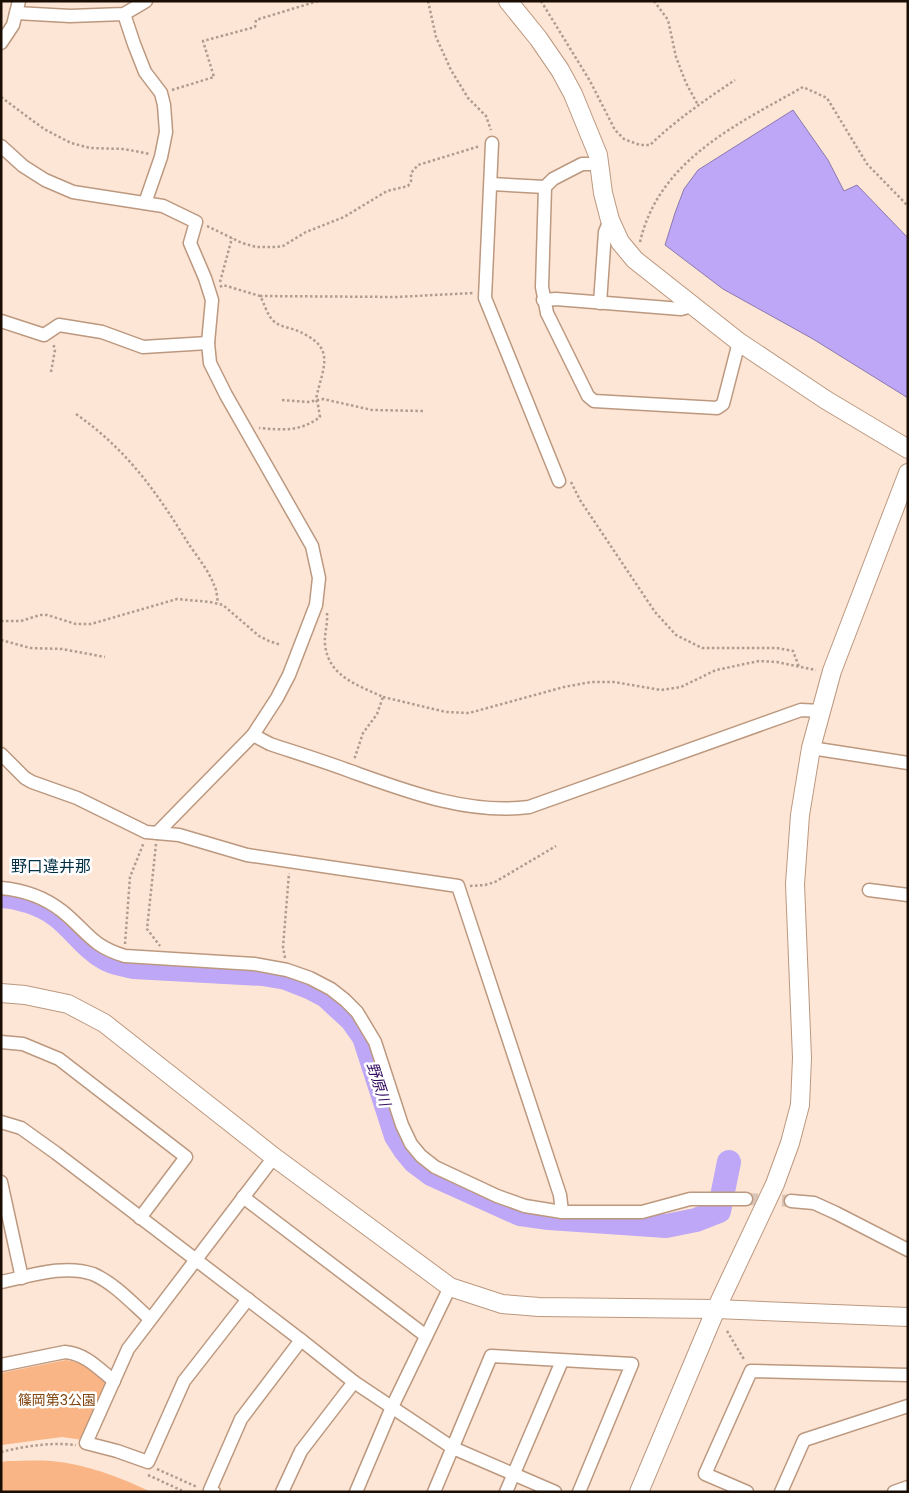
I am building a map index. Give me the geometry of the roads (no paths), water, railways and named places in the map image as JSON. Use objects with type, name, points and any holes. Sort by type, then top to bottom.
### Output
[{"type":"street","points":[[1,43],[13,25],[17,7],[70,16],[124,14],[146,1]]},
{"type":"street","points":[[508,1],[538,38],[560,70],[572,94],[598,155],[603,193],[610,220],[620,242],[635,260],[739,342],[826,400],[908,449]]},
{"type":"street","points":[[124,14],[145,72],[161,93],[166,132],[161,157],[145,203]]},
{"type":"street","points":[[492,143],[485,298],[559,481]]},
{"type":"street","points":[[1,146],[23,166],[45,180],[73,192],[163,206],[196,222],[190,243],[206,278],[214,289],[208,344],[210,363],[312,546],[319,578],[316,605],[289,675],[277,698],[253,734],[153,833]]},
{"type":"street","points":[[598,164],[582,164],[553,179],[545,187],[543,300],[588,396],[594,401],[717,408],[723,404],[739,342]]},
{"type":"street","points":[[491,184],[545,187]]},
{"type":"street","points":[[600,303],[605,232],[610,220]]},
{"type":"street","points":[[543,300],[681,309],[692,306]]},
{"type":"street","points":[[1,321],[44,335],[60,325],[102,332],[143,347],[208,344]]},
{"type":"street","points":[[638,1492],[716,1309],[775,1184],[790,1143],[800,1105],[802,1058],[797,977],[795,884],[800,815],[811,748],[831,674],[908,473]]},
{"type":"street","points":[[253,734],[270,744],[402,790],[465,805],[507,810],[529,807],[801,710],[821,712]]},
{"type":"street","points":[[811,748],[908,763]]},
{"type":"street","points":[[1,754],[25,778],[32,782],[77,798],[153,833],[179,835],[247,855],[458,886],[560,1195],[562,1212]]},
{"type":"street","points":[[1,888],[30,893],[45,900],[62,911],[93,941],[110,952],[125,956],[254,964],[287,970],[310,978],[331,989],[357,1012],[375,1042],[402,1125],[411,1144],[421,1156],[435,1167],[497,1196],[525,1206],[562,1212],[642,1212],[690,1199],[746,1199]]},
{"type":"street","points":[[868,890],[908,895]]},
{"type":"street","points":[[1,993],[25,994],[68,1004],[104,1023],[274,1157],[450,1287],[502,1304],[539,1307],[716,1309],[908,1317]]},
{"type":"street","points":[[1,1042],[23,1044],[59,1059],[186,1157],[140,1218]]},
{"type":"street","points":[[1,1122],[20,1128],[248,1299],[354,1382],[453,1448],[555,1492]]},
{"type":"street","points":[[248,1299],[184,1381],[148,1462],[118,1450],[86,1443],[128,1349],[274,1157]]},
{"type":"street","points":[[1,1182],[22,1278]]},
{"type":"street","points":[[243,1197],[426,1336]]},
{"type":"street","points":[[791,1201],[814,1203],[908,1250]]},
{"type":"street","points":[[1,1282],[58,1271],[76,1270],[94,1275],[111,1285],[150,1319]]},
{"type":"street","points":[[356,1492],[392,1406],[450,1287]]},
{"type":"street","points":[[212,1491],[241,1419],[301,1340]]},
{"type":"street","points":[[1,1365],[65,1352],[74,1353],[87,1358],[114,1381]]},
{"type":"street","points":[[434,1492],[491,1356],[632,1364],[579,1492]]},
{"type":"street","points":[[506,1492],[562,1361]]},
{"type":"street","points":[[747,1492],[705,1474],[750,1371],[908,1375]]},
{"type":"street","points":[[282,1492],[301,1451],[354,1382]]},
{"type":"street","points":[[782,1492],[804,1440],[908,1406]]},
{"type":"street","points":[[894,1492],[908,1487]]},
{"type":"waterway","name":"野原川","points":[[1,896],[30,902],[50,911],[63,920],[100,956],[114,962],[134,967],[263,974],[286,978],[326,996],[352,1020],[364,1037],[396,1136],[415,1162],[431,1174],[520,1214],[549,1218],[666,1226],[696,1220],[719,1211],[729,1162]]},
{"type":"tunnel","points":[[746,1199],[791,1201]]},
{"type":"district","name":"野口違井那","points":[[51,866]]},
{"type":"park label","name":"篠岡第3公園","points":[[57,1400]]}]
